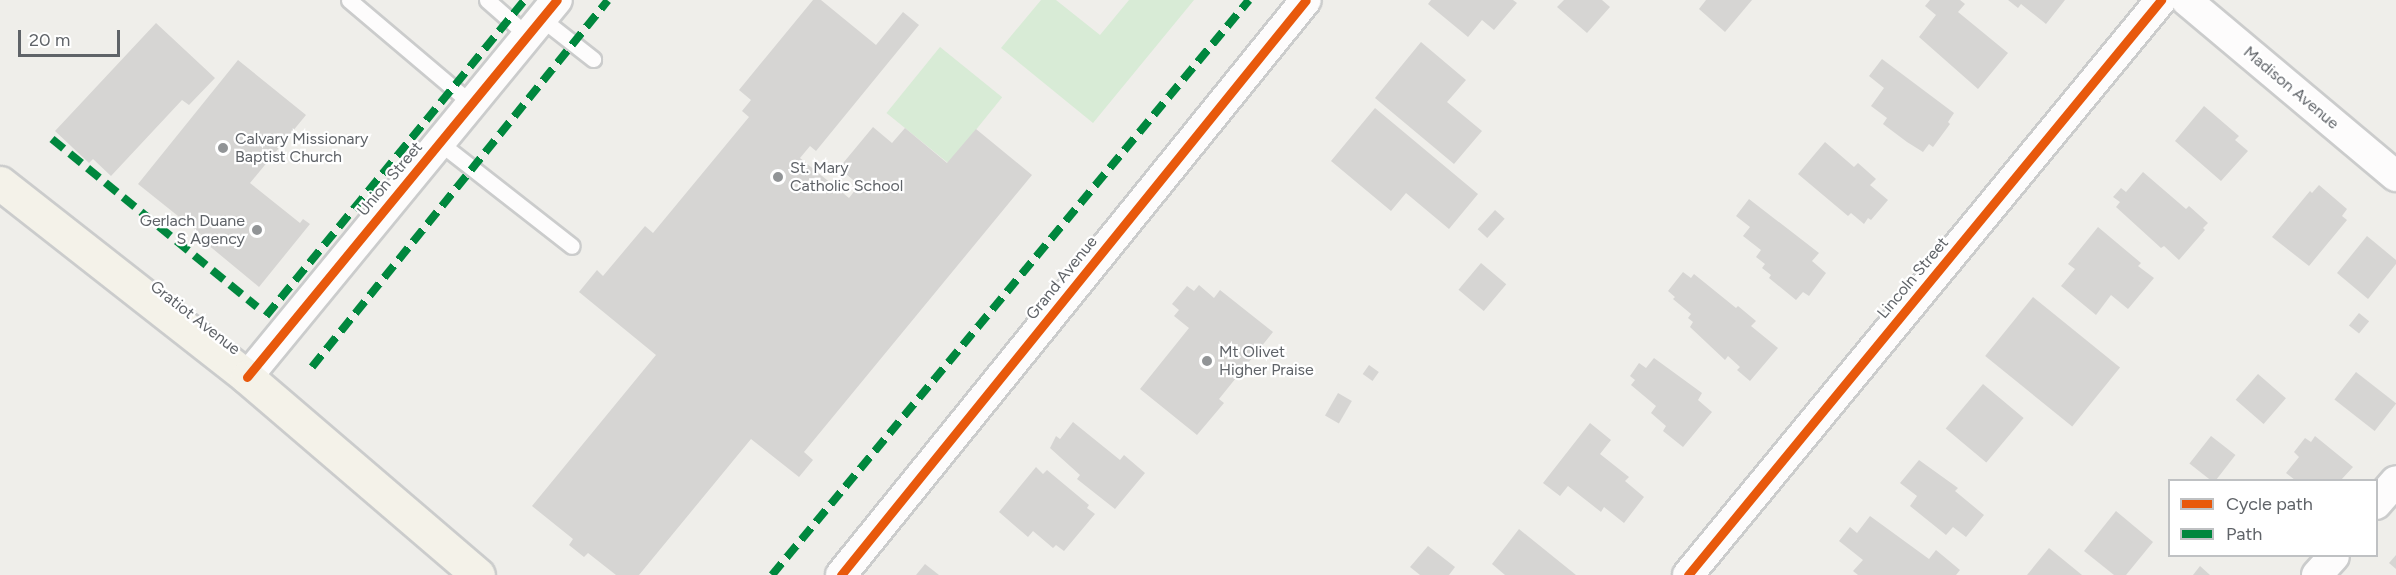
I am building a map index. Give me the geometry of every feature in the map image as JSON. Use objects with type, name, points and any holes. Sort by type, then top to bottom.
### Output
[{"type":"main road","name":"Gratiot Avenue","points":[[0,183],[247,378],[478,575]]},
{"type":"street","name":"Grand Avenue","points":[[841,575],[1306,0]]},
{"type":"street","name":"Lincoln Street","points":[[1688,575],[2162,0]]},
{"type":"street","name":"Madison Avenue","points":[[2186,0],[2396,176]]},
{"type":"street","name":"Union Street","points":[[247,378],[542,18]]},
{"type":"street","points":[[2378,502],[2396,481]]},
{"type":"street","points":[[2318,575],[2332,557]]},
{"type":"lane","points":[[349,0],[472,104]]},
{"type":"lane","points":[[487,0],[542,18],[594,59]]},
{"type":"lane","points":[[440,143],[572,246]]},
{"type":"green space","points":[[1041,0],[1056,0],[1100,35],[1129,0],[1194,0],[1093,123],[1001,48]]},
{"type":"green space","points":[[940,47],[1002,97],[949,163],[887,113]]},
{"type":"building","points":[[813,0],[821,0],[876,45],[903,12],[919,25],[816,151],[810,146],[800,158],[849,198],[859,185],[839,168],[873,127],[892,143],[905,128],[947,163],[976,129],[1032,175],[804,452],[813,460],[799,477],[751,439],[639,575],[616,575],[588,553],[584,557],[569,545],[573,539],[532,506],[656,355],[579,292],[597,270],[603,276],[645,226],[653,233],[749,117],[742,111],[751,100],[739,90]]},
{"type":"building","points":[[1431,0],[1513,0],[1517,3],[1494,30],[1482,20],[1468,37],[1428,4]]},
{"type":"building","points":[[1564,0],[1602,0],[1610,7],[1587,33],[1557,7]]},
{"type":"building","points":[[1706,0],[1752,0],[1725,32],[1699,9]]},
{"type":"building","points":[[1930,0],[1960,0],[1965,4],[1958,12],[2008,53],[1978,89],[1919,37],[1936,15],[1925,6]]},
{"type":"building","points":[[2008,0],[2065,0],[2046,24],[2021,4],[2018,8]]},
{"type":"building","points":[[156,23],[215,78],[189,105],[182,100],[111,176],[93,159],[89,163],[55,131]]},
{"type":"building","points":[[1421,42],[1466,80],[1447,102],[1482,131],[1454,164],[1375,98]]},
{"type":"building","points":[[1882,59],[1954,113],[1948,122],[1950,124],[1933,147],[1929,144],[1923,152],[1907,142],[1883,124],[1887,118],[1871,106],[1884,88],[1869,76]]},
{"type":"building","name":"Calvary Missionary Baptist Church","points":[[238,60],[306,115],[250,183],[300,223],[303,219],[310,224],[259,287],[201,239],[203,236],[138,184]]},
{"type":"building","points":[[2204,106],[2239,136],[2235,140],[2248,151],[2221,181],[2175,141]]},
{"type":"building","points":[[1375,108],[1478,194],[1449,229],[1406,193],[1391,211],[1331,161]]},
{"type":"building","points":[[1825,142],[1854,167],[1858,163],[1876,179],[1870,185],[1888,200],[1871,220],[1868,218],[1864,224],[1851,213],[1848,216],[1798,174]]},
{"type":"building","points":[[2143,172],[2186,209],[2189,206],[2208,223],[2203,228],[2205,230],[2179,260],[2164,246],[2161,248],[2116,207],[2120,202],[2113,197],[2121,188],[2126,192]]},
{"type":"building","points":[[2319,185],[2347,209],[2342,216],[2347,220],[2309,266],[2272,237],[2310,191],[2312,193]]},
{"type":"building","points":[[1749,199],[1819,253],[1812,261],[1826,273],[1809,296],[1803,292],[1796,300],[1769,278],[1771,275],[1762,268],[1765,264],[1756,257],[1761,250],[1743,236],[1750,227],[1736,216]]},
{"type":"building","points":[[1495,210],[1505,219],[1487,238],[1478,229]]},
{"type":"building","points":[[2098,227],[2141,263],[2138,266],[2154,278],[2128,309],[2111,295],[2096,315],[2061,286],[2075,269],[2068,264]]},
{"type":"building","points":[[2367,236],[2396,260],[2396,264],[2368,299],[2337,273]]},
{"type":"building","points":[[1481,263],[1506,284],[1484,311],[1459,290]]},
{"type":"building","points":[[1683,272],[1691,278],[1694,274],[1736,308],[1738,306],[1756,321],[1751,326],[1778,348],[1750,381],[1737,370],[1740,367],[1728,356],[1725,360],[1690,327],[1693,322],[1688,318],[1691,314],[1673,299],[1675,297],[1668,291]]},
{"type":"building","name":"Mt Olivet Higher Praise","points":[[1199,285],[1214,298],[1220,290],[1273,332],[1219,399],[1224,403],[1197,435],[1140,389],[1189,328],[1174,316],[1179,310],[1172,304],[1187,286],[1194,291]]},
{"type":"building","points":[[2033,297],[2120,367],[2072,427],[1985,356]]},
{"type":"building","points":[[2359,313],[2369,321],[2359,334],[2349,325]]},
{"type":"building","points":[[1654,358],[1702,393],[1698,400],[1712,412],[1683,447],[1663,431],[1666,426],[1651,413],[1656,406],[1631,385],[1635,380],[1630,376],[1639,363],[1646,368]]},
{"type":"building","points":[[1369,365],[1379,372],[1373,381],[1363,374]]},
{"type":"building","points":[[2356,372],[2396,403],[2375,431],[2334,400]]},
{"type":"building","points":[[2258,374],[2286,398],[2264,424],[2236,400]]},
{"type":"building","points":[[1983,384],[2024,418],[1986,462],[1946,428]]},
{"type":"building","points":[[1338,393],[1352,401],[1339,424],[1325,416]]},
{"type":"building","points":[[1073,422],[1120,460],[1124,455],[1145,473],[1115,509],[1077,479],[1080,475],[1050,448],[1056,436],[1060,439]]},
{"type":"building","points":[[1590,423],[1611,440],[1600,454],[1629,477],[1625,481],[1644,497],[1624,523],[1604,507],[1601,512],[1568,486],[1560,496],[1543,483]]},
{"type":"building","points":[[2211,436],[2235,455],[2217,479],[2209,479],[2189,464]]},
{"type":"building","points":[[2315,436],[2353,467],[2342,479],[2294,479],[2286,473],[2299,457],[2294,452],[2305,438],[2311,442]]},
{"type":"building","points":[[1919,460],[1958,488],[1955,491],[1984,515],[1966,537],[1953,527],[1946,535],[1910,506],[1917,496],[1900,483]]},
{"type":"building","points":[[1036,467],[1043,474],[1047,470],[1089,505],[1087,508],[1095,514],[1064,551],[1056,545],[1053,548],[1033,531],[1028,537],[999,512]]},
{"type":"building","points":[[2116,511],[2153,542],[2126,575],[2114,575],[2084,551]]},
{"type":"building","points":[[1870,516],[1929,559],[1936,550],[1960,570],[1956,575],[1858,575],[1853,571],[1863,560],[1839,541],[1850,527],[1857,533]]},
{"type":"building","points":[[1519,529],[1576,575],[1505,575],[1492,564]]},
{"type":"building","points":[[1428,546],[1455,567],[1449,575],[1420,575],[1410,567]]},
{"type":"building","points":[[2049,548],[2082,575],[2027,575]]},
{"type":"building","points":[[2396,555],[2396,569],[2389,563]]},
{"type":"building","points":[[925,564],[939,575],[916,575]]},
{"type":"building","points":[[2200,566],[2210,575],[2193,575]]},
{"type":"marked path","points":[[266,316],[525,0]]},
{"type":"marked path","points":[[312,367],[608,0]]},
{"type":"marked path","points":[[772,575],[1249,0]]},
{"type":"marked path","points":[[52,139],[257,307]]},
{"type":"cycle path","points":[[247,377],[557,0]]},
{"type":"cycle path","points":[[841,575],[1306,0]]},
{"type":"cycle path","points":[[1688,575],[2161,0]]},
{"type":"place","name":"Calvary Missionary Baptist Church","points":[[223,148]]},
{"type":"place","name":"St. Mary Catholic School","points":[[778,177]]},
{"type":"place","name":"Gerlach Duane S Agency","points":[[257,230]]},
{"type":"place","name":"Mt Olivet Higher Praise","points":[[1207,361]]}]
